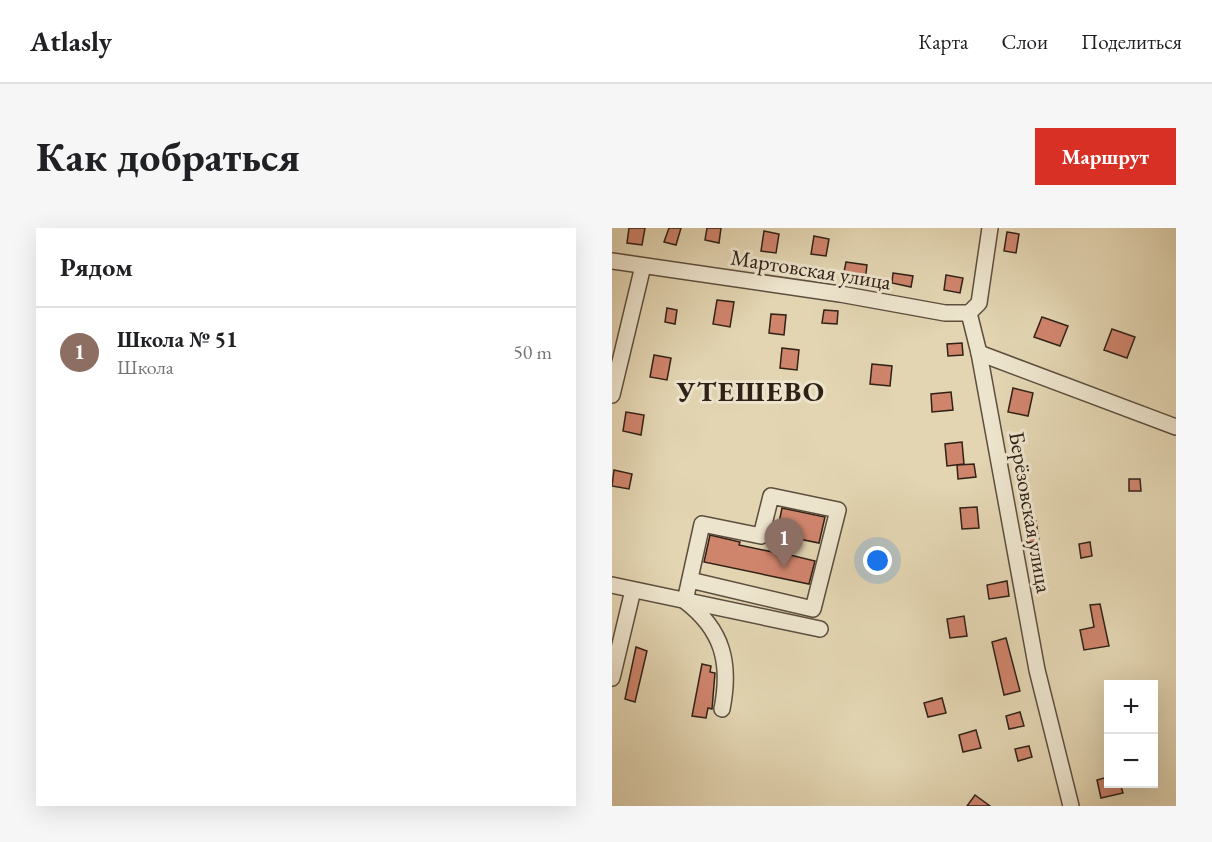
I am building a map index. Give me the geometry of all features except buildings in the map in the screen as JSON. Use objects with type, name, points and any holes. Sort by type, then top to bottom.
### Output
[{"type":"street","points":[[969,313],[979,303],[990,228]]},
{"type":"street","name":"Мартовская улица","points":[[612,261],[840,294],[945,313],[969,313]]},
{"type":"street","points":[[612,395],[643,266]]},
{"type":"street","name":"Берёзовская улица","points":[[969,313],[980,353],[1037,670],[1071,806]]},
{"type":"street","points":[[980,353],[1176,427]]},
{"type":"street","points":[[685,601],[702,524],[761,536],[771,496],[838,510],[813,609],[690,580]]},
{"type":"street","points":[[612,585],[820,629]]},
{"type":"street","points":[[612,678],[633,590]]},
{"type":"street","points":[[685,601],[699,611],[714,630],[724,653],[727,673],[722,709]]},
{"type":"place","name":"Школа № 51","points":[[784,568]]},
{"type":"district","name":"УТЕШЕВО","points":[[751,391]]}]
